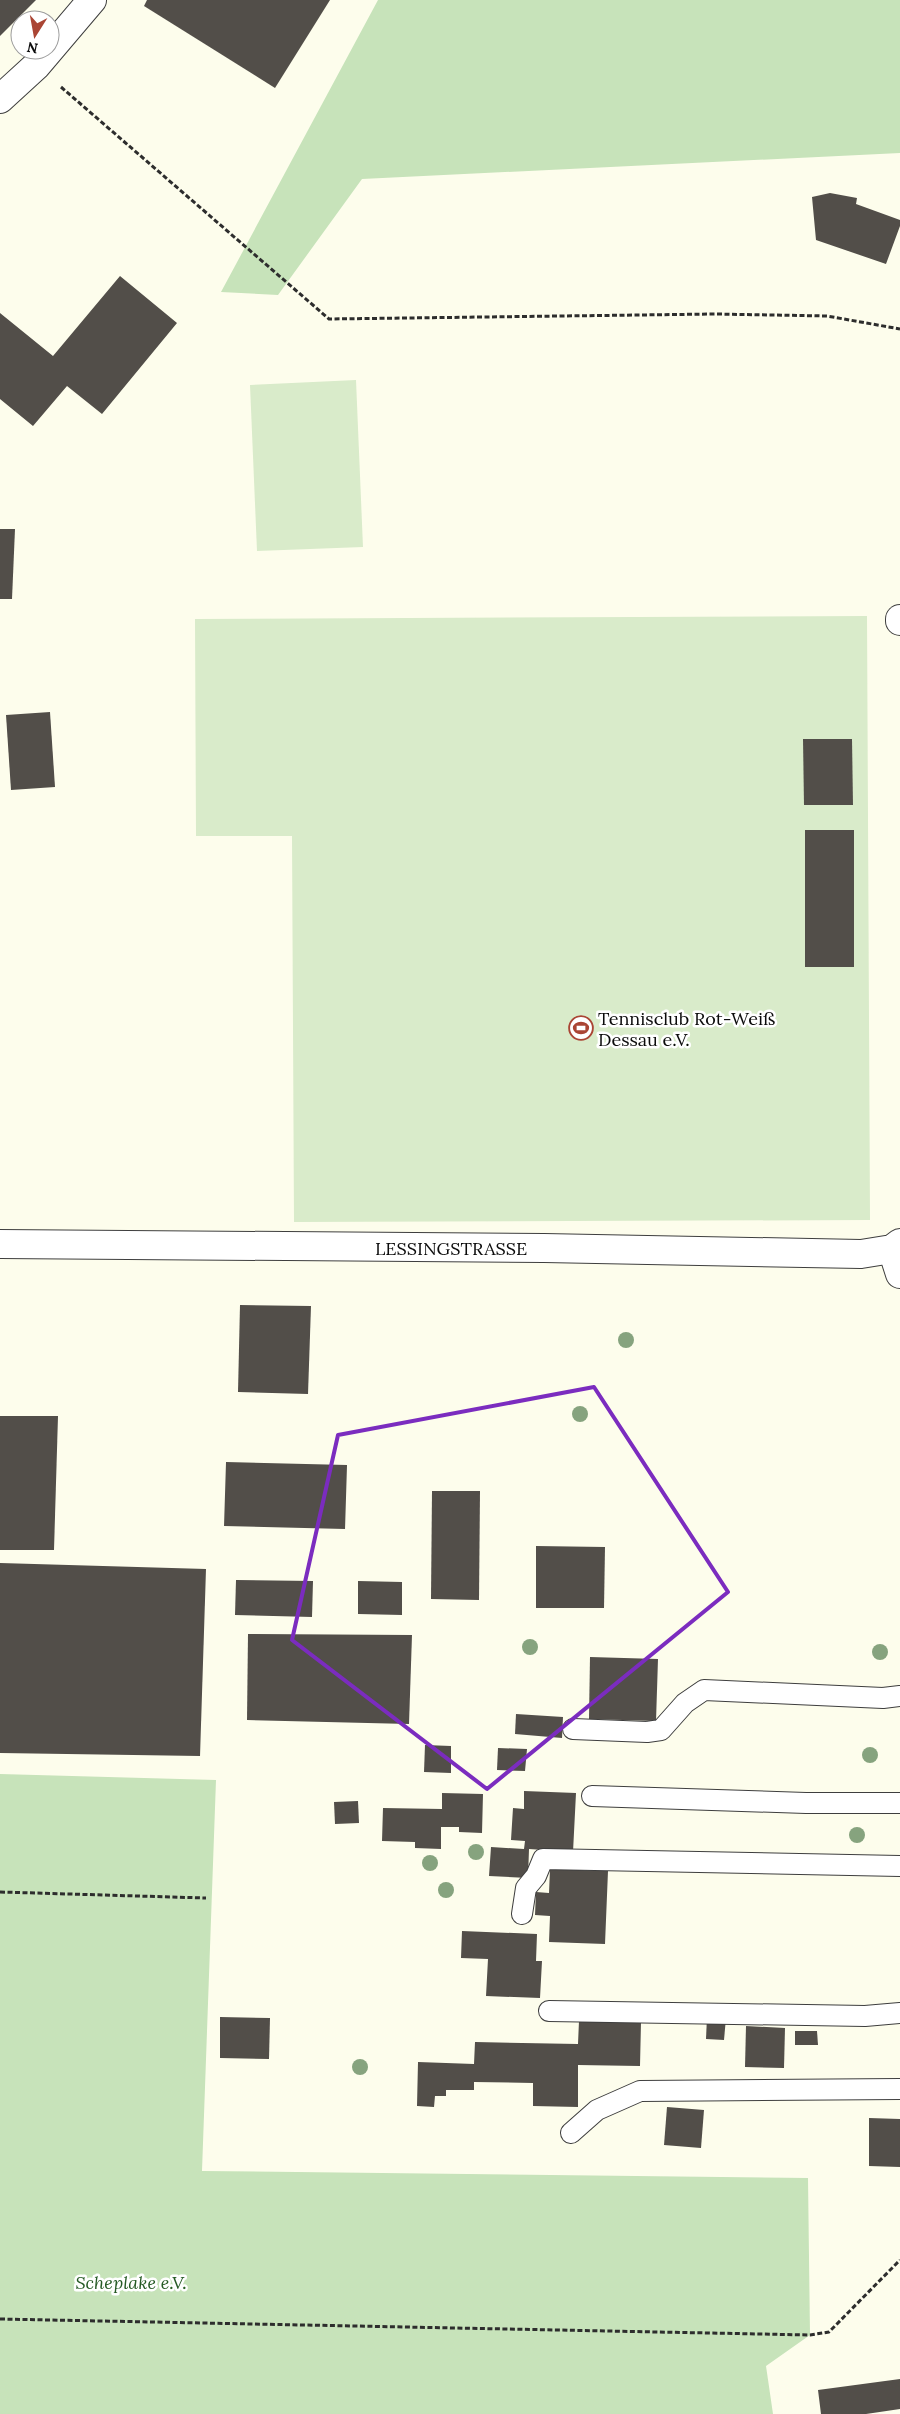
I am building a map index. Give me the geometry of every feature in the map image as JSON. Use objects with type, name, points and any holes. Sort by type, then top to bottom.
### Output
[{"type":"street","points":[[0,99],[36,66],[92,0]]},
{"type":"street","name":"LESSINGSTRASSE","points":[[0,1244],[534,1248],[897,1255]]},
{"type":"lane","points":[[573,1729],[647,1732],[661,1730],[685,1703],[704,1690],[883,1698],[900,1696]]},
{"type":"lane","points":[[592,1796],[806,1803],[900,1803]]},
{"type":"lane","points":[[522,1914],[526,1888],[536,1876],[542,1859],[900,1866]]},
{"type":"lane","points":[[550,2011],[865,2016],[900,2013]]},
{"type":"lane","points":[[571,2133],[597,2110],[640,2091],[900,2089]]},
{"type":"path","points":[[36,66],[330,319],[716,314],[827,316],[900,329]]},
{"type":"path","points":[[0,1892],[206,1898]]},
{"type":"path","points":[[0,2319],[810,2335],[829,2332],[900,2260]]},
{"type":"highlighted area","points":[[594,1387],[728,1592],[487,1789],[292,1640],[338,1435]]},
{"type":"green space","points":[[378,0],[900,0],[900,153],[362,179],[278,295],[221,292]]},
{"type":"green space","points":[[356,380],[363,547],[257,551],[250,385]]},
{"type":"green space","name":"Tennisclub Rot-Weiß Dessau e.V.","points":[[867,616],[870,1220],[294,1222],[292,836],[196,836],[195,619]]},
{"type":"green space","name":"Scheplake e.V.","points":[[0,1774],[216,1780],[202,2171],[808,2178],[810,2335],[766,2366],[773,2414],[0,2414]]},
{"type":"building","points":[[0,0],[36,0],[26,10],[10,10],[10,26],[0,36]]},
{"type":"building","points":[[147,0],[330,0],[275,88],[144,6]]},
{"type":"building","points":[[830,193],[857,198],[856,204],[900,220],[900,226],[886,264],[816,240],[812,197]]},
{"type":"building","points":[[120,276],[177,323],[102,414],[67,386],[33,426],[0,399],[0,313],[53,356]]},
{"type":"building","points":[[0,529],[15,529],[12,599],[0,599]]},
{"type":"building","points":[[50,712],[55,787],[11,790],[6,715]]},
{"type":"building","points":[[803,739],[852,739],[853,805],[804,805]]},
{"type":"building","points":[[805,830],[854,830],[854,967],[805,967]]},
{"type":"building","points":[[240,1305],[311,1306],[308,1394],[238,1392]]},
{"type":"building","points":[[0,1416],[58,1416],[54,1550],[0,1550]]},
{"type":"building","points":[[226,1462],[347,1465],[345,1529],[224,1526]]},
{"type":"building","points":[[432,1491],[480,1491],[479,1600],[431,1599]]},
{"type":"building","points":[[536,1546],[605,1547],[604,1608],[536,1608]]},
{"type":"building","points":[[0,1563],[206,1569],[200,1756],[0,1753]]},
{"type":"building","points":[[236,1580],[313,1581],[312,1617],[235,1615]]},
{"type":"building","points":[[358,1581],[402,1582],[402,1615],[358,1614]]},
{"type":"building","points":[[248,1634],[412,1635],[409,1724],[247,1720]]},
{"type":"building","points":[[590,1657],[658,1659],[656,1721],[589,1719]]},
{"type":"building","points":[[516,1714],[563,1717],[562,1738],[515,1734]]},
{"type":"building","points":[[425,1745],[451,1746],[451,1773],[424,1772]]},
{"type":"building","points":[[498,1748],[527,1749],[525,1771],[497,1770]]},
{"type":"building","points":[[524,1791],[576,1793],[573,1852],[529,1849],[528,1878],[489,1876],[491,1847],[524,1849],[525,1841],[511,1840],[513,1808],[524,1809]]},
{"type":"building","points":[[442,1793],[483,1794],[482,1833],[459,1832],[459,1827],[441,1827],[441,1849],[415,1848],[415,1842],[382,1841],[383,1808],[442,1809]]},
{"type":"building","points":[[358,1801],[359,1823],[335,1824],[334,1802]]},
{"type":"building","points":[[550,1869],[608,1871],[605,1944],[549,1942],[550,1916],[535,1915],[536,1892],[549,1893]]},
{"type":"building","points":[[462,1931],[537,1934],[536,1961],[542,1961],[540,1998],[486,1996],[488,1959],[461,1958]]},
{"type":"building","points":[[220,2017],[270,2018],[269,2059],[220,2058]]},
{"type":"building","points":[[707,2017],[726,2018],[724,2040],[706,2039]]},
{"type":"building","points":[[579,2021],[641,2022],[640,2066],[578,2065],[578,2107],[533,2106],[533,2083],[474,2082],[474,2090],[446,2090],[446,2096],[435,2096],[434,2107],[417,2106],[418,2062],[474,2064],[475,2042],[578,2044]]},
{"type":"building","points":[[746,2026],[785,2028],[784,2068],[745,2067]]},
{"type":"building","points":[[795,2031],[817,2031],[818,2045],[795,2045]]},
{"type":"building","points":[[667,2107],[704,2110],[701,2148],[664,2145]]},
{"type":"building","points":[[869,2118],[900,2119],[900,2167],[869,2166]]},
{"type":"building","points":[[900,2379],[900,2409],[866,2414],[821,2414],[818,2390]]},
{"type":"place","name":"Tennisclub Rot-Weiß Dessau e.V.","points":[[581,1028]]}]
